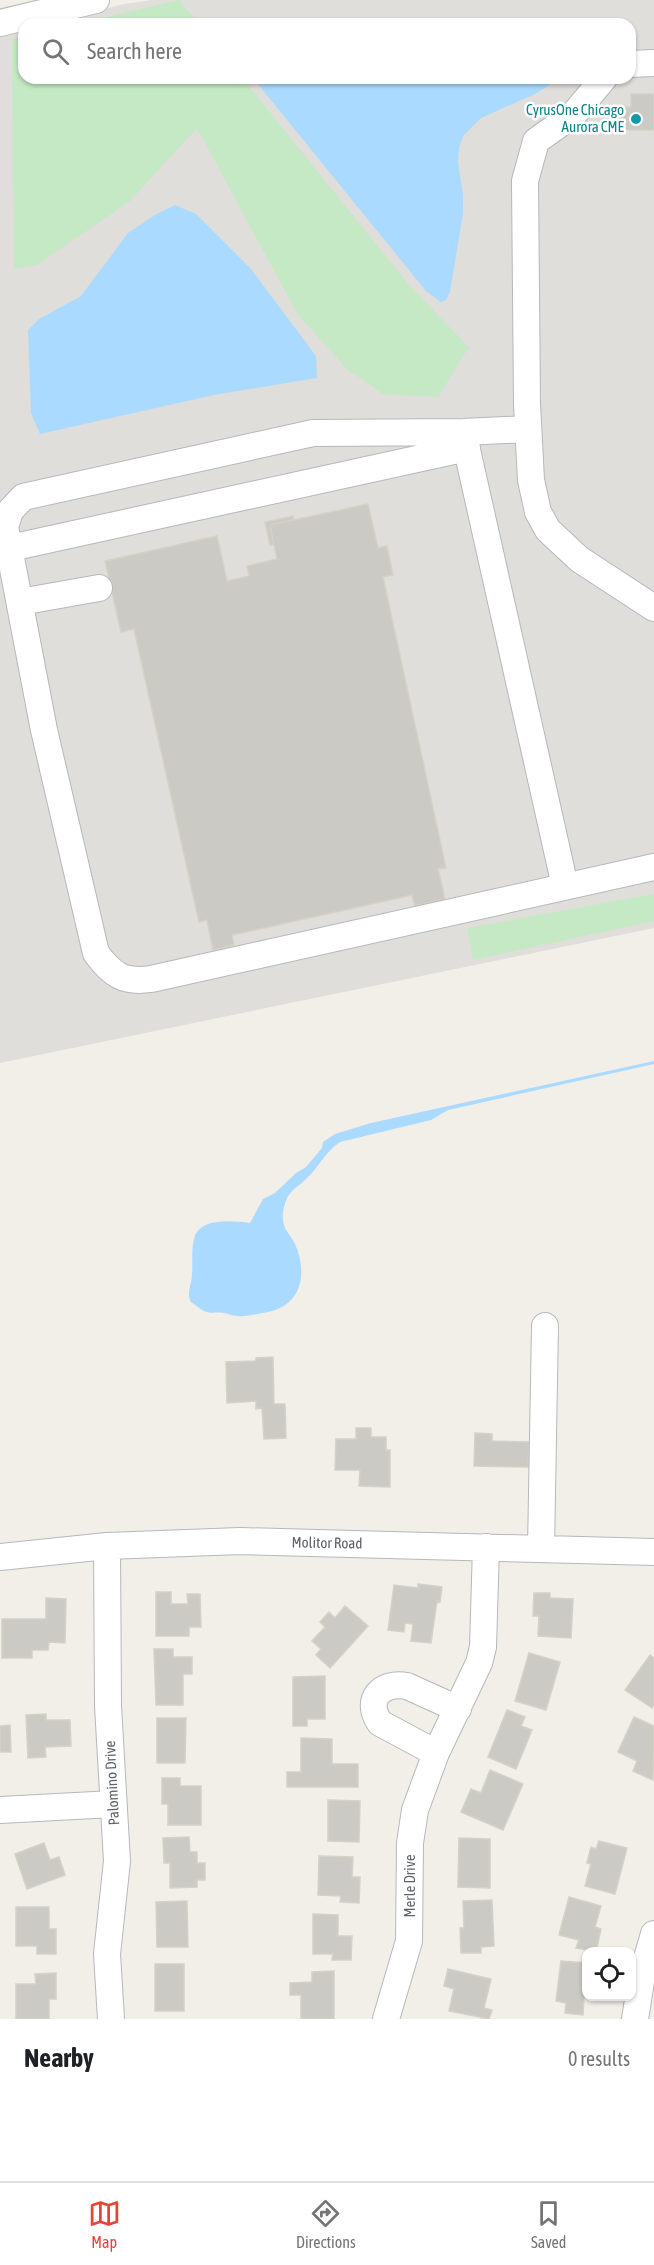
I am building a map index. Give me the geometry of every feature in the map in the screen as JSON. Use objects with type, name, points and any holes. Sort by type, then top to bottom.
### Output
[{"type":"street","points":[[21,18],[96,0]]},
{"type":"street","points":[[0,23],[18,19]]},
{"type":"street","points":[[636,64],[654,63]]},
{"type":"street","points":[[599,84],[573,114],[536,141],[525,181],[528,429],[533,493],[538,512],[548,530],[579,559],[654,608]]},
{"type":"street","points":[[10,548],[465,440],[528,429]]},
{"type":"street","points":[[465,440],[313,433],[23,497],[10,511],[5,526],[44,729],[96,953],[108,969],[118,975],[137,981],[151,979],[654,867]]},
{"type":"street","points":[[465,440],[565,886]]},
{"type":"street","points":[[20,602],[99,588]]},
{"type":"street","points":[[541,1549],[545,1326]]},
{"type":"street","name":"Molitor Road","points":[[0,1557],[107,1546],[240,1541],[654,1552]]},
{"type":"street","name":"Palomino Drive","points":[[107,1546],[108,1706],[117,1861],[107,1953],[111,2019]]},
{"type":"street","name":"Merle Drive","points":[[386,2019],[409,1941],[410,1843],[414,1810],[436,1753],[479,1663],[483,1647],[486,1547]]},
{"type":"street","points":[[436,1753],[380,1724],[373,1706],[376,1697],[389,1686],[398,1684],[458,1709]]},
{"type":"street","points":[[0,1810],[113,1804]]},
{"type":"street","points":[[635,2019],[642,1975],[654,1934]]},
{"type":"shaded area","points":[[153,0],[654,0],[654,928],[0,1063],[0,36],[18,32],[18,84],[636,84],[636,18],[70,18],[124,4]]},
{"type":"green space","points":[[179,0],[194,18],[102,18]]},
{"type":"green space","points":[[18,38],[18,84],[247,84],[409,285],[469,347],[438,397],[383,394],[348,370],[298,315],[197,128],[130,201],[37,265],[14,269],[12,39]]},
{"type":"green space","points":[[654,894],[654,921],[473,960],[467,928]]},
{"type":"water","points":[[258,84],[551,84],[535,94],[481,118],[463,136],[458,162],[463,213],[450,292],[446,300],[441,302],[426,291]]},
{"type":"water","points":[[175,205],[196,214],[251,269],[316,356],[317,378],[214,395],[40,434],[31,413],[28,330],[39,319],[81,296],[128,233]]},
{"type":"water","points":[[654,1061],[654,1064],[448,1110],[431,1120],[340,1142],[291,1192],[285,1203],[284,1224],[295,1244],[301,1266],[299,1286],[295,1295],[279,1308],[248,1316],[209,1313],[191,1302],[189,1292],[194,1239],[197,1232],[202,1227],[218,1222],[250,1223],[263,1199],[275,1193],[296,1173],[306,1167],[322,1148],[323,1142],[335,1134],[371,1123]]},
{"type":"building","name":"CyrusOne Chicago Aurora CME","points":[[631,94],[654,94],[654,130],[618,130],[618,107],[631,107]]},
{"type":"building","points":[[368,504],[378,548],[387,546],[393,575],[383,577],[446,868],[438,869],[445,899],[415,906],[412,895],[232,935],[234,945],[213,950],[207,920],[199,922],[134,629],[121,632],[105,561],[217,536],[227,581],[249,576],[247,566],[277,559],[270,525]]},
{"type":"building","points":[[293,516],[294,520],[270,525],[274,544],[270,545],[265,522]]},
{"type":"building","points":[[273,1357],[274,1404],[285,1404],[286,1438],[264,1439],[262,1408],[256,1409],[256,1401],[227,1403],[226,1362],[256,1361],[256,1358]]},
{"type":"building","points":[[356,1428],[371,1428],[371,1437],[386,1437],[386,1450],[390,1450],[390,1487],[359,1486],[360,1470],[335,1470],[336,1439],[356,1439]]},
{"type":"building","points":[[475,1433],[492,1434],[492,1441],[529,1442],[528,1467],[474,1466]]},
{"type":"building","points":[[418,1584],[442,1587],[440,1602],[437,1601],[431,1643],[411,1641],[413,1624],[405,1623],[404,1632],[388,1630],[394,1585],[418,1588]]},
{"type":"building","points":[[156,1592],[171,1592],[171,1604],[188,1604],[187,1594],[200,1594],[201,1627],[189,1627],[189,1636],[156,1636]]},
{"type":"building","points":[[534,1593],[550,1593],[550,1598],[573,1599],[571,1638],[538,1636],[539,1616],[533,1616]]},
{"type":"building","points":[[46,1598],[66,1599],[65,1643],[49,1642],[48,1650],[32,1650],[32,1658],[2,1658],[2,1619],[46,1619]]},
{"type":"building","points":[[345,1606],[368,1626],[330,1668],[316,1655],[321,1649],[312,1641],[325,1627],[320,1622],[329,1612],[335,1618]]},
{"type":"building","points":[[154,1649],[173,1649],[173,1657],[192,1657],[192,1674],[183,1674],[183,1705],[156,1705]]},
{"type":"building","points":[[529,1653],[560,1662],[546,1710],[515,1701]]},
{"type":"building","points":[[650,1655],[654,1658],[654,1704],[652,1708],[625,1690]]},
{"type":"building","points":[[325,1676],[325,1719],[307,1719],[307,1726],[293,1726],[293,1677]]},
{"type":"building","points":[[507,1710],[525,1717],[521,1726],[532,1730],[516,1769],[488,1757]]},
{"type":"building","points":[[46,1714],[46,1720],[70,1720],[71,1746],[45,1747],[46,1757],[28,1758],[26,1715]]},
{"type":"building","points":[[634,1717],[654,1726],[653,1780],[633,1771],[637,1761],[618,1752]]},
{"type":"building","points":[[157,1718],[186,1718],[185,1763],[157,1763]]},
{"type":"building","points":[[10,1725],[11,1752],[0,1752],[0,1726]]},
{"type":"building","points":[[301,1738],[332,1739],[332,1764],[358,1764],[358,1787],[287,1787],[287,1772],[301,1772]]},
{"type":"building","points":[[490,1770],[523,1784],[503,1830],[461,1812],[471,1789],[481,1793]]},
{"type":"building","points":[[162,1778],[180,1778],[180,1786],[201,1786],[201,1825],[168,1825],[168,1804],[162,1804]]},
{"type":"building","points":[[328,1800],[360,1801],[359,1842],[328,1841]]},
{"type":"building","points":[[189,1837],[190,1852],[197,1852],[197,1863],[205,1863],[205,1880],[197,1880],[197,1887],[170,1888],[170,1863],[164,1863],[163,1838]]},
{"type":"building","points":[[459,1838],[490,1839],[490,1888],[458,1887]]},
{"type":"building","points":[[599,1841],[627,1848],[615,1894],[585,1886],[591,1864],[587,1863],[591,1847],[596,1849]]},
{"type":"building","points":[[44,1843],[50,1860],[59,1857],[65,1875],[27,1889],[15,1854]]},
{"type":"building","points":[[319,1856],[353,1857],[352,1877],[360,1877],[359,1903],[340,1902],[341,1896],[318,1895]]},
{"type":"building","points":[[569,1897],[601,1906],[595,1927],[601,1929],[597,1947],[576,1948],[579,1940],[559,1935]]},
{"type":"building","points":[[492,1900],[494,1946],[481,1947],[481,1953],[461,1953],[460,1928],[464,1928],[463,1901]]},
{"type":"building","points":[[187,1901],[188,1947],[157,1947],[156,1902]]},
{"type":"building","points":[[16,1907],[49,1907],[49,1929],[56,1929],[56,1954],[37,1954],[37,1946],[16,1946]]},
{"type":"building","points":[[313,1914],[338,1915],[338,1936],[352,1936],[351,1960],[332,1960],[333,1954],[313,1954]]},
{"type":"building","points":[[561,1961],[582,1963],[583,2015],[565,2013],[566,2003],[556,2001]]},
{"type":"building","points":[[155,1964],[184,1964],[184,2011],[155,2011]]},
{"type":"building","points":[[448,1969],[491,1979],[484,2008],[492,2010],[489,2019],[449,2011],[454,1989],[444,1986]]},
{"type":"building","points":[[334,1971],[334,2019],[301,2019],[301,1995],[290,1995],[290,1983],[312,1982],[312,1972]]},
{"type":"building","points":[[56,1973],[56,1999],[49,1999],[49,2019],[16,2019],[16,1984],[36,1984],[35,1974]]},
{"type":"place","name":"CyrusOne Chicago Aurora CME","points":[[636,119]]}]
